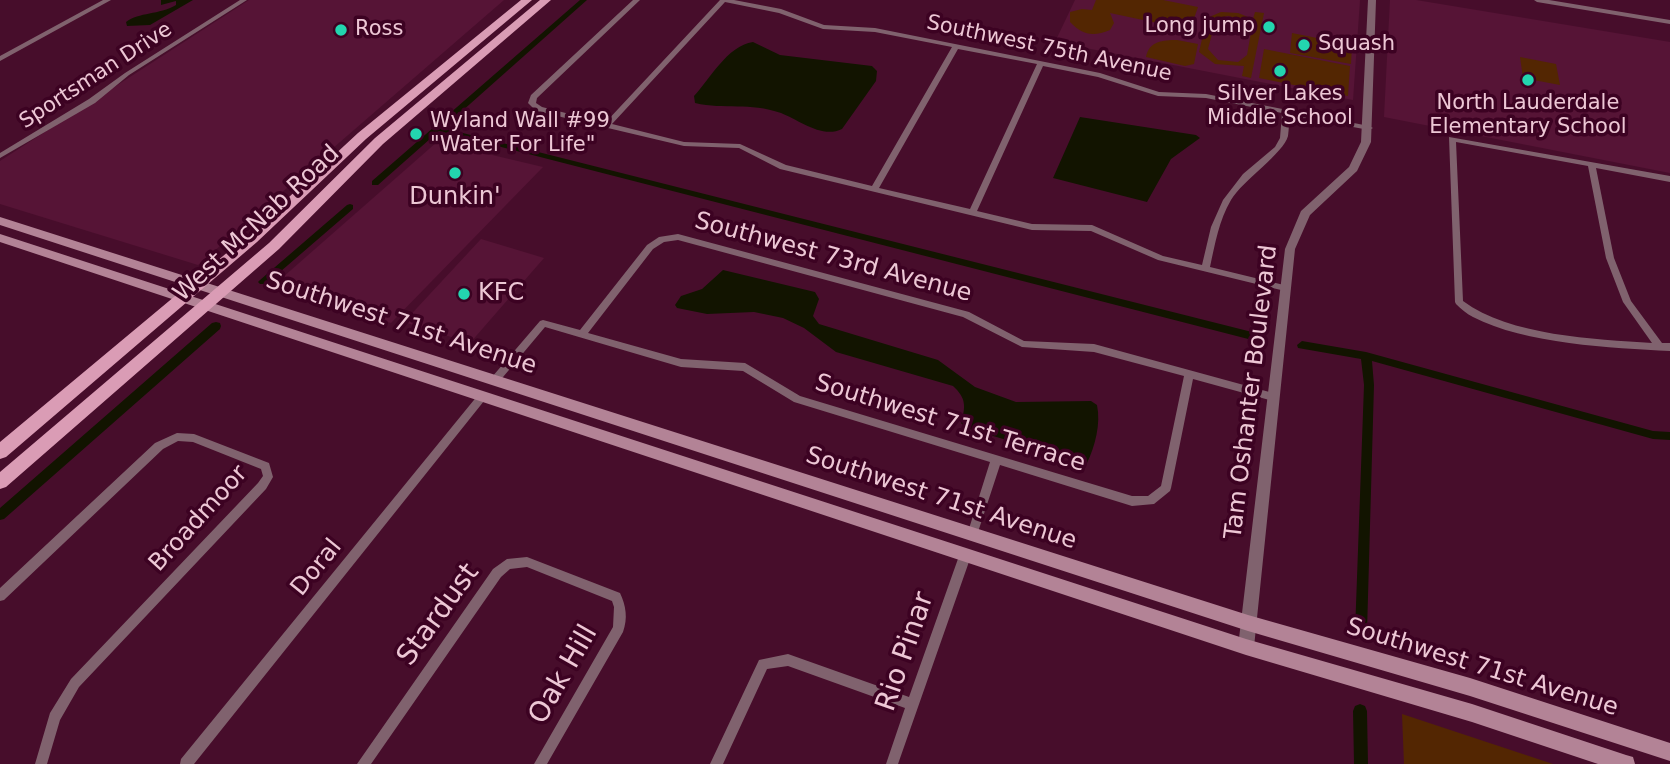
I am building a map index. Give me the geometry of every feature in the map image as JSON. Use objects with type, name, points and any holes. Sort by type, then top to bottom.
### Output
[{"type":"main road","name":"West McNab Road","points":[[0,452],[183,298],[362,136],[527,0]]},
{"type":"main road","name":"West McNab Road","points":[[0,482],[274,246],[379,141],[546,0]]},
{"type":"main road","name":"Southwest 71st Avenue","points":[[0,221],[972,536],[1248,623],[1470,687],[1670,752]]},
{"type":"main road","name":"Southwest 71st Avenue","points":[[0,238],[1246,647],[1472,713],[1626,764]]},
{"type":"main road","points":[[362,357],[389,357],[471,384],[495,380]]},
{"type":"main road","points":[[481,398],[512,391],[657,438],[677,440]]},
{"type":"main road","points":[[925,543],[961,541],[972,536]]},
{"type":"main road","points":[[965,556],[998,549],[1025,552]]},
{"type":"street","points":[[0,58],[108,0]]},
{"type":"street","name":"Sportsman Drive","points":[[0,156],[92,101],[127,74],[219,19],[244,0]]},
{"type":"street","points":[[637,0],[534,97],[532,103],[539,109],[684,144],[740,146],[783,167],[1032,227],[1092,228],[1143,252],[1285,288]]},
{"type":"street","points":[[607,125],[724,0]]},
{"type":"street","name":"Southwest 75th Avenue","points":[[724,0],[781,11],[823,27],[876,30],[1100,75],[1158,94],[1206,96],[1368,128]]},
{"type":"street","name":"Tam Oshanter Boulevard","points":[[1246,647],[1285,288],[1295,231],[1306,213],[1353,169],[1366,142],[1372,0]]},
{"type":"street","points":[[1537,0],[1572,3],[1670,22]]},
{"type":"street","points":[[874,189],[956,46]]},
{"type":"street","points":[[972,213],[1041,63]]},
{"type":"street","points":[[1206,269],[1214,227],[1227,194],[1278,148],[1284,138],[1286,112]]},
{"type":"street","points":[[1665,347],[1576,339],[1501,324],[1468,313],[1459,302],[1452,139],[1670,179]]},
{"type":"street","points":[[1592,165],[1610,258],[1627,302],[1665,347]]},
{"type":"street","name":"Southwest 73rd Avenue","points":[[582,334],[650,247],[662,239],[678,237],[966,314],[1022,344],[1094,348],[1273,397]]},
{"type":"street","name":"Southwest 71st Terrace","points":[[495,380],[543,323],[681,363],[745,367],[797,399],[996,461],[1132,500],[1150,501],[1166,488],[1189,374]]},
{"type":"street","name":"Doral","points":[[186,764],[481,398]]},
{"type":"street","name":"Broadmoor","points":[[0,596],[159,446],[177,437],[194,438],[265,466],[268,477],[262,486],[75,683],[54,718],[41,764]]},
{"type":"street","points":[[972,536],[996,461]]},
{"type":"street","name":"Rio Pinar","points":[[892,764],[965,556]]},
{"type":"street","name":"Stardust","points":[[363,764],[497,573],[507,564],[527,562],[616,597],[620,607]]},
{"type":"street","name":"Oak Hill","points":[[540,764],[620,628],[620,607]]},
{"type":"street","points":[[716,764],[763,664],[788,660],[913,705]]},
{"type":"shaded area","points":[[161,0],[193,0],[150,25],[127,26],[126,22],[131,19],[176,5],[176,1],[161,5]]},
{"type":"shaded area","points":[[249,0],[504,0],[198,265],[0,204],[0,161]]},
{"type":"shaded area","name":"Silver Lakes Middle School","points":[[1075,0],[1360,0],[1353,100],[1055,42]]},
{"type":"shaded area","points":[[1096,0],[1163,0],[1198,7],[1190,30],[1110,13],[1114,23],[1110,30],[1098,34],[1083,32],[1070,22],[1070,12],[1092,10]]},
{"type":"shaded area","name":"North Lauderdale Elementary School","points":[[1390,0],[1416,0],[1670,42],[1670,173],[1384,117]]},
{"type":"shaded area","points":[[1221,12],[1238,13],[1253,19],[1255,12],[1264,13],[1251,78],[1242,76],[1244,66],[1215,64],[1199,52],[1207,18]],"holes":[[[1228,16],[1244,20],[1252,27],[1247,55],[1238,62],[1218,60],[1208,49],[1216,19]]]},
{"type":"shaded area","points":[[1292,33],[1352,45],[1351,64],[1290,53]]},
{"type":"shaded area","points":[[1177,40],[1198,44],[1194,64],[1185,66],[1146,57],[1153,45]]},
{"type":"shaded area","points":[[753,42],[780,55],[872,66],[877,71],[876,81],[842,129],[827,132],[769,110],[695,103],[694,96],[727,56]]},
{"type":"shaded area","points":[[1264,49],[1350,66],[1348,96],[1259,78]]},
{"type":"shaded area","points":[[1520,57],[1556,64],[1560,85],[1523,78]]},
{"type":"shaded area","points":[[1080,117],[1196,135],[1200,138],[1171,159],[1147,202],[1053,178]]},
{"type":"shaded area","points":[[437,142],[543,167],[391,323],[274,285]]},
{"type":"shaded area","points":[[481,239],[544,258],[470,343],[404,322]]},
{"type":"shaded area","points":[[723,270],[815,292],[819,299],[813,316],[819,324],[938,360],[975,387],[1016,402],[1091,401],[1097,405],[1098,427],[1087,463],[966,428],[961,423],[963,398],[953,386],[836,352],[804,328],[783,318],[754,312],[707,314],[677,308],[675,305],[681,296],[702,289]]},
{"type":"shaded area","points":[[1402,714],[1553,764],[1404,764]]},
{"type":"waterway","points":[[375,183],[584,0]]},
{"type":"waterway","points":[[439,129],[1256,337]]},
{"type":"waterway","points":[[263,282],[350,207]]},
{"type":"waterway","points":[[0,515],[216,326]]},
{"type":"waterway","points":[[1302,345],[1366,356]]},
{"type":"waterway","points":[[1361,632],[1369,385],[1366,356]]},
{"type":"waterway","points":[[1366,356],[1653,435],[1670,436]]},
{"type":"waterway","points":[[1360,711],[1361,764]]},
{"type":"place","name":"Long jump","points":[[1269,27]]},
{"type":"place","name":"Ross","points":[[341,30]]},
{"type":"place","name":"Squash","points":[[1304,45]]},
{"type":"place","name":"Silver Lakes Middle School","points":[[1280,71]]},
{"type":"place","name":"North Lauderdale Elementary School","points":[[1528,80]]},
{"type":"place","name":"Wyland Wall #99 \"Water For Life\"","points":[[416,134]]},
{"type":"place","name":"Dunkin'","points":[[455,173]]},
{"type":"place","name":"KFC","points":[[464,294]]}]
